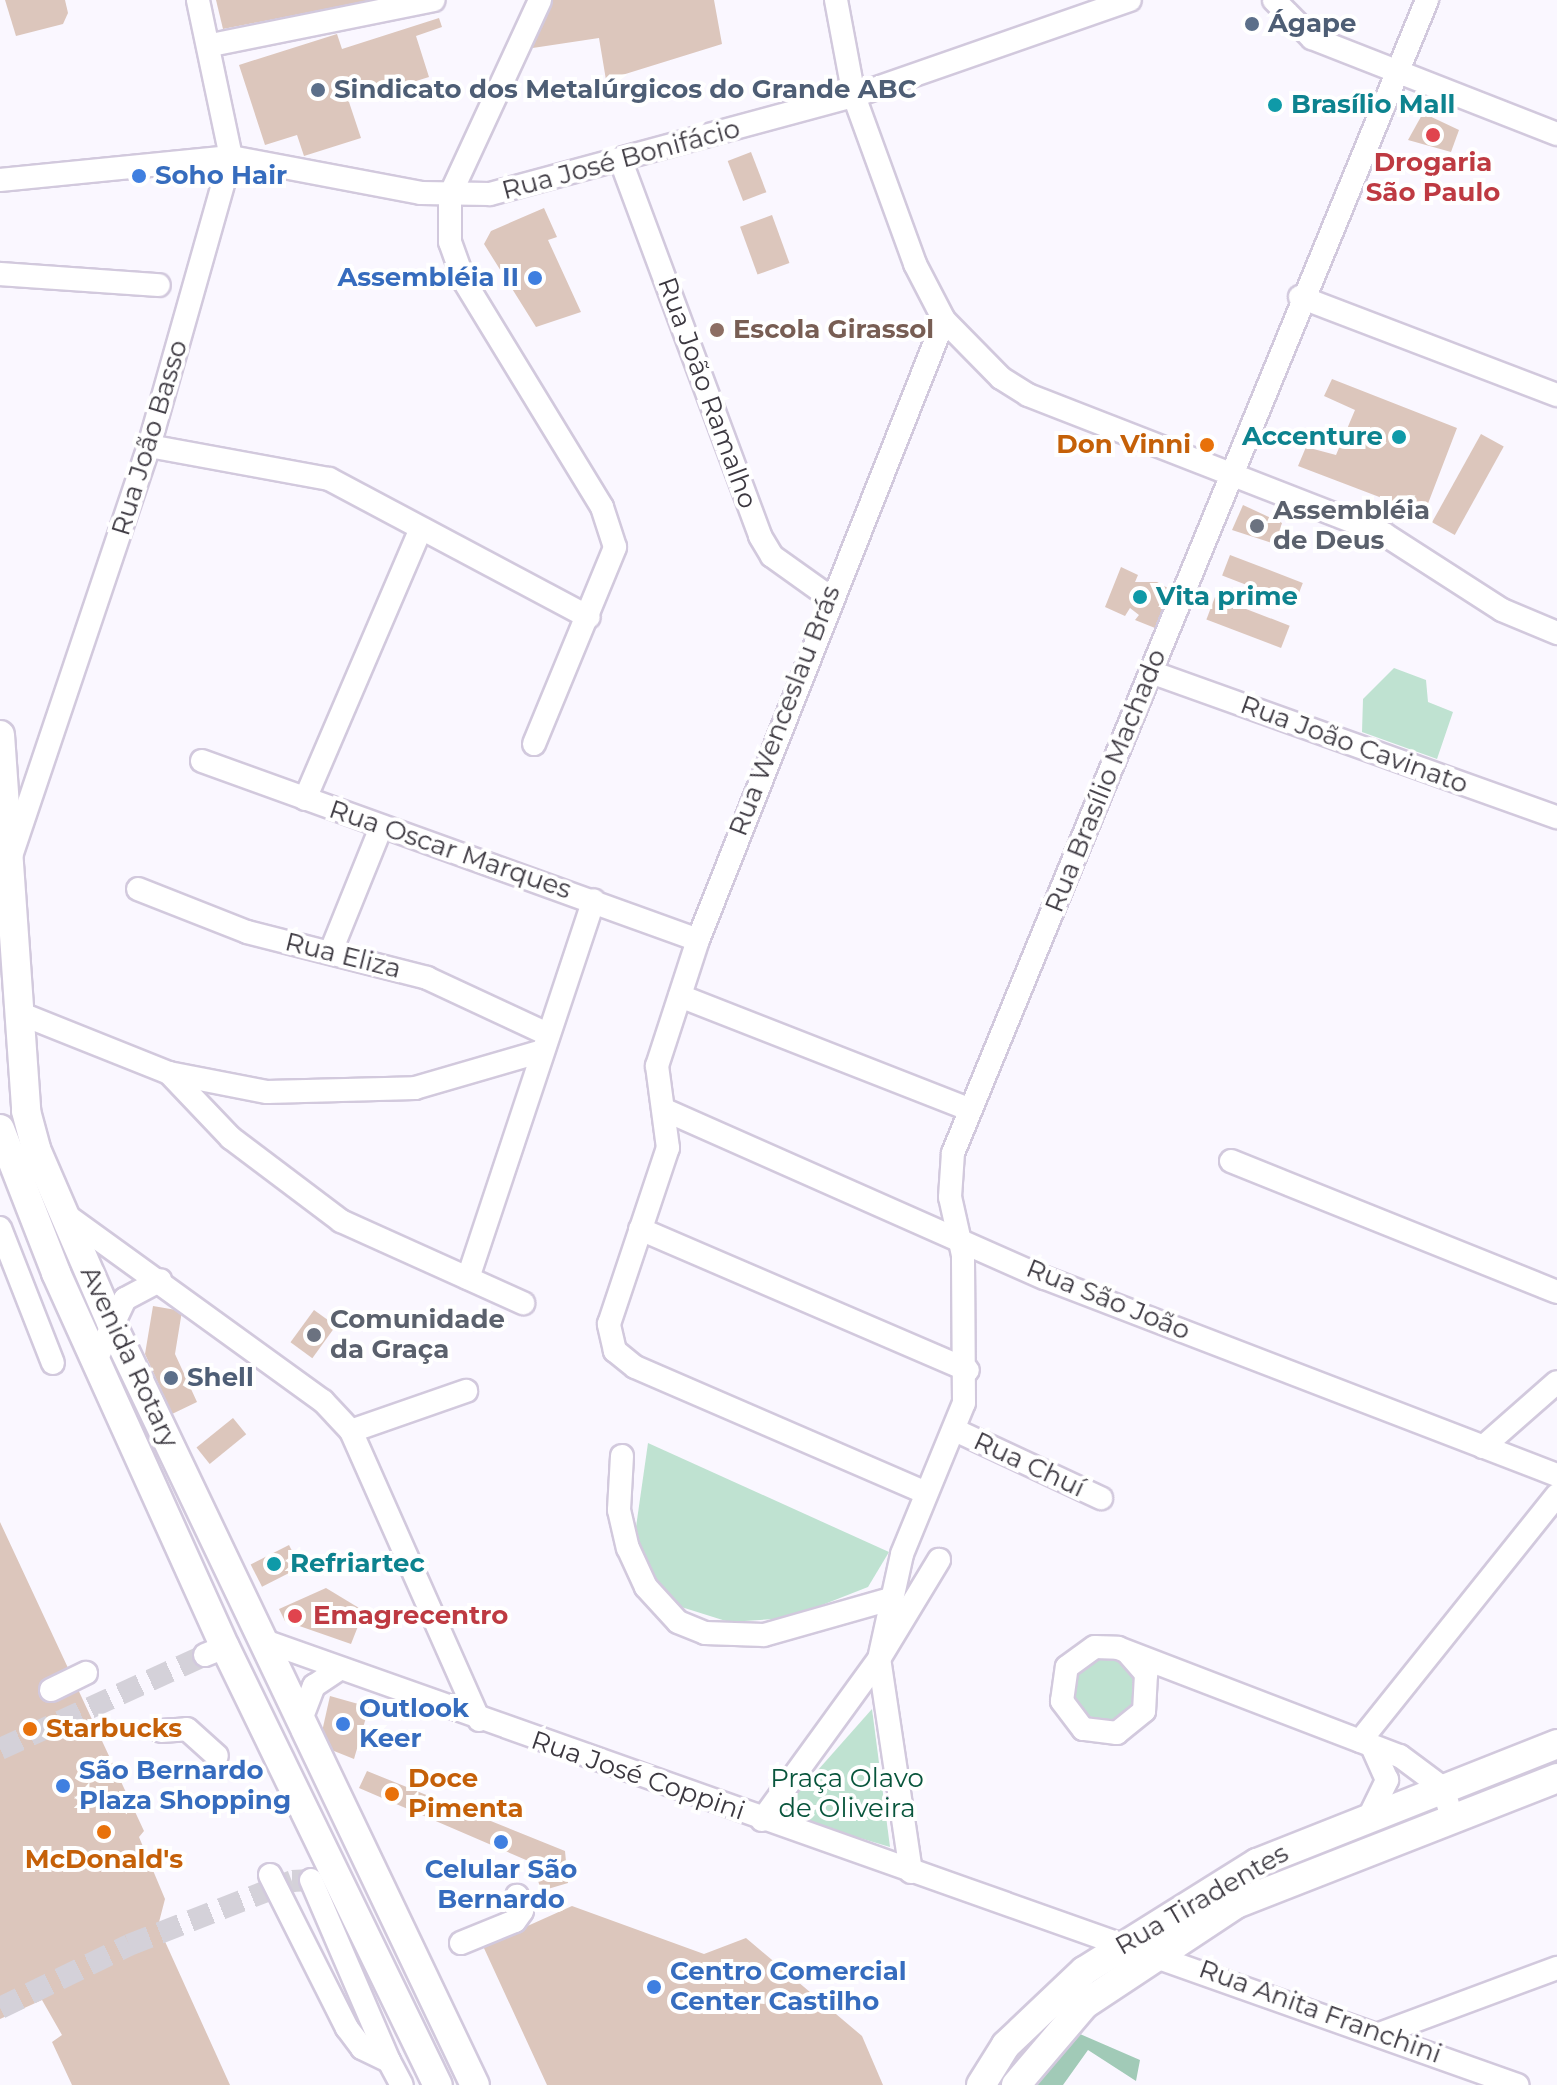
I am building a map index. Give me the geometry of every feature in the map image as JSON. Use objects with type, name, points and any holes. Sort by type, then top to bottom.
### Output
[{"type":"main road","name":"Avenida Rotary","points":[[0,735],[26,1111],[63,1213],[111,1322],[475,2085]]},
{"type":"main road","name":"Avenida Rotary","points":[[0,1129],[215,1651],[408,2032],[438,2085]]},
{"type":"main road","name":"Rua Tiradentes","points":[[981,2085],[1034,2015],[1121,1946],[1257,1863],[1371,1813],[1557,1744]]},
{"type":"main road","name":"Rua Tiradentes","points":[[1016,2085],[1085,2004],[1155,1952],[1284,1879],[1557,1778]]},
{"type":"main road","name":"Avenida Rotary","points":[[407,1939],[447,1987],[495,2085]]},
{"type":"main road","name":"Avenida Rotary","points":[[408,2032],[427,2085]]},
{"type":"street","name":"Rua João Basso","points":[[7,868],[149,446],[231,157],[211,45],[198,0]]},
{"type":"street","points":[[211,45],[397,4],[434,0]]},
{"type":"street","points":[[534,744],[614,555],[612,532],[464,281],[450,242],[450,195],[540,0]]},
{"type":"street","points":[[836,0],[854,96],[915,264],[944,320],[1028,395],[1392,538],[1502,610],[1557,633]]},
{"type":"street","name":"Rua José Bonifácio","points":[[0,180],[231,157],[450,195],[490,194],[622,164],[854,96],[1130,0]]},
{"type":"street","points":[[1274,0],[1312,38],[1395,74],[1557,134]]},
{"type":"street","name":"Rua Brasílio Machado","points":[[914,1215],[929,1206],[951,1163],[968,1109],[1151,672],[1227,474],[1427,0]]},
{"type":"street","name":"Rua João Ramalho","points":[[622,164],[760,536],[772,556],[828,596]]},
{"type":"street","points":[[0,274],[159,285]]},
{"type":"street","points":[[1300,297],[1557,395]]},
{"type":"street","name":"Rua Wenceslau Brás","points":[[924,1492],[635,1367],[615,1351],[609,1324],[668,1148],[657,1066],[698,940],[828,596],[944,320]]},
{"type":"street","points":[[149,446],[329,479],[589,617]]},
{"type":"street","points":[[305,799],[421,529]]},
{"type":"street","name":"Rua João Cavinato","points":[[1151,672],[1557,817]]},
{"type":"street","name":"Rua Oscar Marques","points":[[202,761],[698,940]]},
{"type":"street","points":[[331,951],[381,827]]},
{"type":"street","name":"Rua Eliza","points":[[138,889],[247,932],[427,978],[542,1042]]},
{"type":"street","points":[[468,1278],[542,1042],[594,900]]},
{"type":"street","points":[[680,996],[968,1109]]},
{"type":"street","points":[[19,1013],[169,1073],[267,1092],[345,1093],[457,1081],[542,1042]]},
{"type":"street","points":[[169,1073],[231,1138],[341,1221],[523,1303]]},
{"type":"street","name":"Rua São João","points":[[665,1110],[914,1215],[1045,1278],[1557,1475]]},
{"type":"street","points":[[1231,1161],[1557,1292]]},
{"type":"street","name":"Rua Brasílio Machado","points":[[879,1659],[890,1599],[924,1492],[957,1431],[968,1370],[951,1163]]},
{"type":"street","points":[[63,1213],[160,1280],[323,1401],[351,1431],[479,1720]]},
{"type":"street","points":[[0,1228],[53,1363]]},
{"type":"street","points":[[640,1229],[968,1370]]},
{"type":"street","points":[[95,1362],[111,1322],[133,1291],[160,1280]]},
{"type":"street","points":[[1483,1447],[1557,1382]]},
{"type":"street","points":[[351,1431],[466,1391]]},
{"type":"street","name":"Rua Chuí","points":[[957,1431],[1101,1498]]},
{"type":"street","points":[[622,1456],[619,1510],[628,1548],[646,1587],[678,1622],[717,1635],[764,1635],[890,1599]]},
{"type":"street","points":[[1366,1744],[1557,1495]]},
{"type":"street","points":[[762,1820],[879,1659],[939,1560]]},
{"type":"street","name":"Rua José Coppini","points":[[262,1640],[336,1671],[1121,1946]]},
{"type":"street","points":[[1128,1653],[1149,1688],[1144,1711],[1117,1733],[1094,1733],[1067,1712],[1061,1690],[1074,1658],[1095,1647],[1128,1653],[1415,1764],[1443,1788],[1452,1817]]},
{"type":"street","points":[[879,1659],[911,1872]]},
{"type":"street","points":[[300,1722],[314,1686],[336,1671]]},
{"type":"street","points":[[51,1690],[86,1673]]},
{"type":"street","points":[[1149,1688],[1199,1679]]},
{"type":"street","points":[[161,1731],[187,1729],[217,1756]]},
{"type":"street","points":[[1366,1744],[1387,1780],[1371,1813]]},
{"type":"street","points":[[270,1875],[347,2028],[362,2048],[389,2061]]},
{"type":"street","points":[[311,1880],[402,2085]]},
{"type":"street","points":[[461,1943],[515,1921],[522,1911],[517,1896]]},
{"type":"street","name":"Rua Anita Franchini","points":[[1121,1946],[1155,1952],[1517,2085]]},
{"type":"street","points":[[1382,2033],[1557,1968]]},
{"type":"green space","points":[[1394,668],[1426,680],[1428,702],[1453,712],[1437,759],[1362,732],[1363,699]]},
{"type":"green space","points":[[648,1443],[889,1552],[868,1587],[789,1618],[729,1622],[675,1605],[646,1566],[636,1527]]},
{"type":"green space","points":[[1105,1658],[1117,1660],[1127,1667],[1134,1677],[1134,1701],[1127,1711],[1117,1718],[1105,1720],[1093,1718],[1083,1711],[1076,1701],[1074,1689],[1076,1677],[1083,1667],[1093,1660]]},
{"type":"green space","name":"Praça Olavo de Oliveira","points":[[872,1709],[890,1847],[779,1814]]},
{"type":"green space","points":[[1080,2034],[1140,2060],[1136,2081],[1088,2050],[1063,2085],[1036,2085]]},
{"type":"building","points":[[5,0],[65,0],[68,13],[63,24],[16,36]]},
{"type":"building","points":[[216,0],[366,0],[367,1],[223,29]]},
{"type":"building","points":[[547,0],[714,0],[722,44],[606,80],[599,38],[526,49]]},
{"type":"building","name":"Sindicato dos Metalúrgicos do Grande ABC","points":[[439,18],[442,27],[416,36],[429,77],[349,102],[361,138],[304,156],[297,135],[265,145],[239,65],[337,34],[342,49]]},
{"type":"building","name":"Drogaria São Paulo","points":[[1423,113],[1459,130],[1451,152],[1408,140]]},
{"type":"building","points":[[751,152],[766,192],[743,201],[728,161]]},
{"type":"building","name":"Assembléia II","points":[[544,208],[557,237],[548,240],[581,312],[536,327],[484,244],[491,231]]},
{"type":"building","points":[[772,215],[789,263],[757,275],[740,227]]},
{"type":"building","name":"Accenture","points":[[1332,379],[1457,428],[1424,514],[1298,466],[1306,447],[1336,455],[1355,410],[1324,396]]},
{"type":"building","points":[[1481,434],[1504,447],[1455,535],[1432,522]]},
{"type":"building","name":"Assembléia de Deus","points":[[1243,505],[1282,523],[1275,544],[1232,530]]},
{"type":"building","points":[[1230,555],[1303,583],[1295,603],[1222,576]]},
{"type":"building","name":"Vita prime","points":[[1121,567],[1138,575],[1135,582],[1157,582],[1175,592],[1160,630],[1135,620],[1139,615],[1130,608],[1125,616],[1105,607]]},
{"type":"building","points":[[1215,597],[1290,626],[1281,648],[1206,619]]},
{"type":"building","name":"Shell","points":[[153,1306],[182,1311],[175,1354],[197,1402],[172,1414],[145,1354]]},
{"type":"building","name":"Comunidade da Graça","points":[[314,1310],[336,1326],[312,1358],[290,1342]]},
{"type":"building","points":[[233,1418],[246,1434],[210,1464],[196,1448]]},
{"type":"building","name":"São Bernardo Plaza Shopping","points":[[0,1522],[144,1831],[139,1837],[165,1899],[158,1926],[230,2085],[72,2085],[52,2042],[62,2035],[42,2000],[0,2019]]},
{"type":"building","name":"Refriartec","points":[[289,1545],[300,1567],[262,1587],[251,1565]]},
{"type":"building","points":[[326,1588],[364,1611],[351,1644],[285,1621],[279,1609]]},
{"type":"building","name":"Outlook Keer","points":[[330,1696],[369,1707],[354,1759],[319,1745]]},
{"type":"building","points":[[367,1771],[565,1851],[568,1883],[541,1891],[533,1863],[359,1788]]},
{"type":"building","name":"Centro Comercial Center Castilho","points":[[572,1906],[704,1954],[746,1938],[862,2036],[883,2085],[547,2085],[483,1946]]},
{"type":"tunnel","points":[[0,1749],[205,1655]]},
{"type":"tunnel","points":[[0,2008],[129,1945],[292,1881],[311,1880]]},
{"type":"place","name":"Ágape","points":[[1252,24]]},
{"type":"place","name":"Sindicato dos Metalúrgicos do Grande ABC","points":[[318,90]]},
{"type":"place","name":"Brasílio Mall","points":[[1275,105]]},
{"type":"place","name":"Drogaria São Paulo","points":[[1433,135]]},
{"type":"place","name":"Soho Hair","points":[[139,176]]},
{"type":"place","name":"Assembléia II","points":[[535,278]]},
{"type":"place","name":"Escola Girassol","points":[[717,330]]},
{"type":"place","name":"Accenture","points":[[1399,437]]},
{"type":"place","name":"Don Vinni","points":[[1207,445]]},
{"type":"place","name":"Assembléia de Deus","points":[[1257,526]]},
{"type":"place","name":"Vita prime","points":[[1140,597]]},
{"type":"place","name":"Comunidade da Graça","points":[[314,1335]]},
{"type":"place","name":"Shell","points":[[171,1378]]},
{"type":"place","name":"Refriartec","points":[[274,1564]]},
{"type":"place","name":"Emagrecentro","points":[[295,1616]]},
{"type":"place","name":"Outlook Keer","points":[[343,1724]]},
{"type":"place","name":"Starbucks","points":[[30,1729]]},
{"type":"place","name":"São Bernardo Plaza Shopping","points":[[63,1786]]},
{"type":"place","name":"Doce Pimenta","points":[[392,1794]]},
{"type":"place","name":"McDonald's","points":[[104,1832]]},
{"type":"place","name":"Celular São Bernardo","points":[[501,1842]]},
{"type":"place","name":"Centro Comercial Center Castilho","points":[[654,1987]]}]
